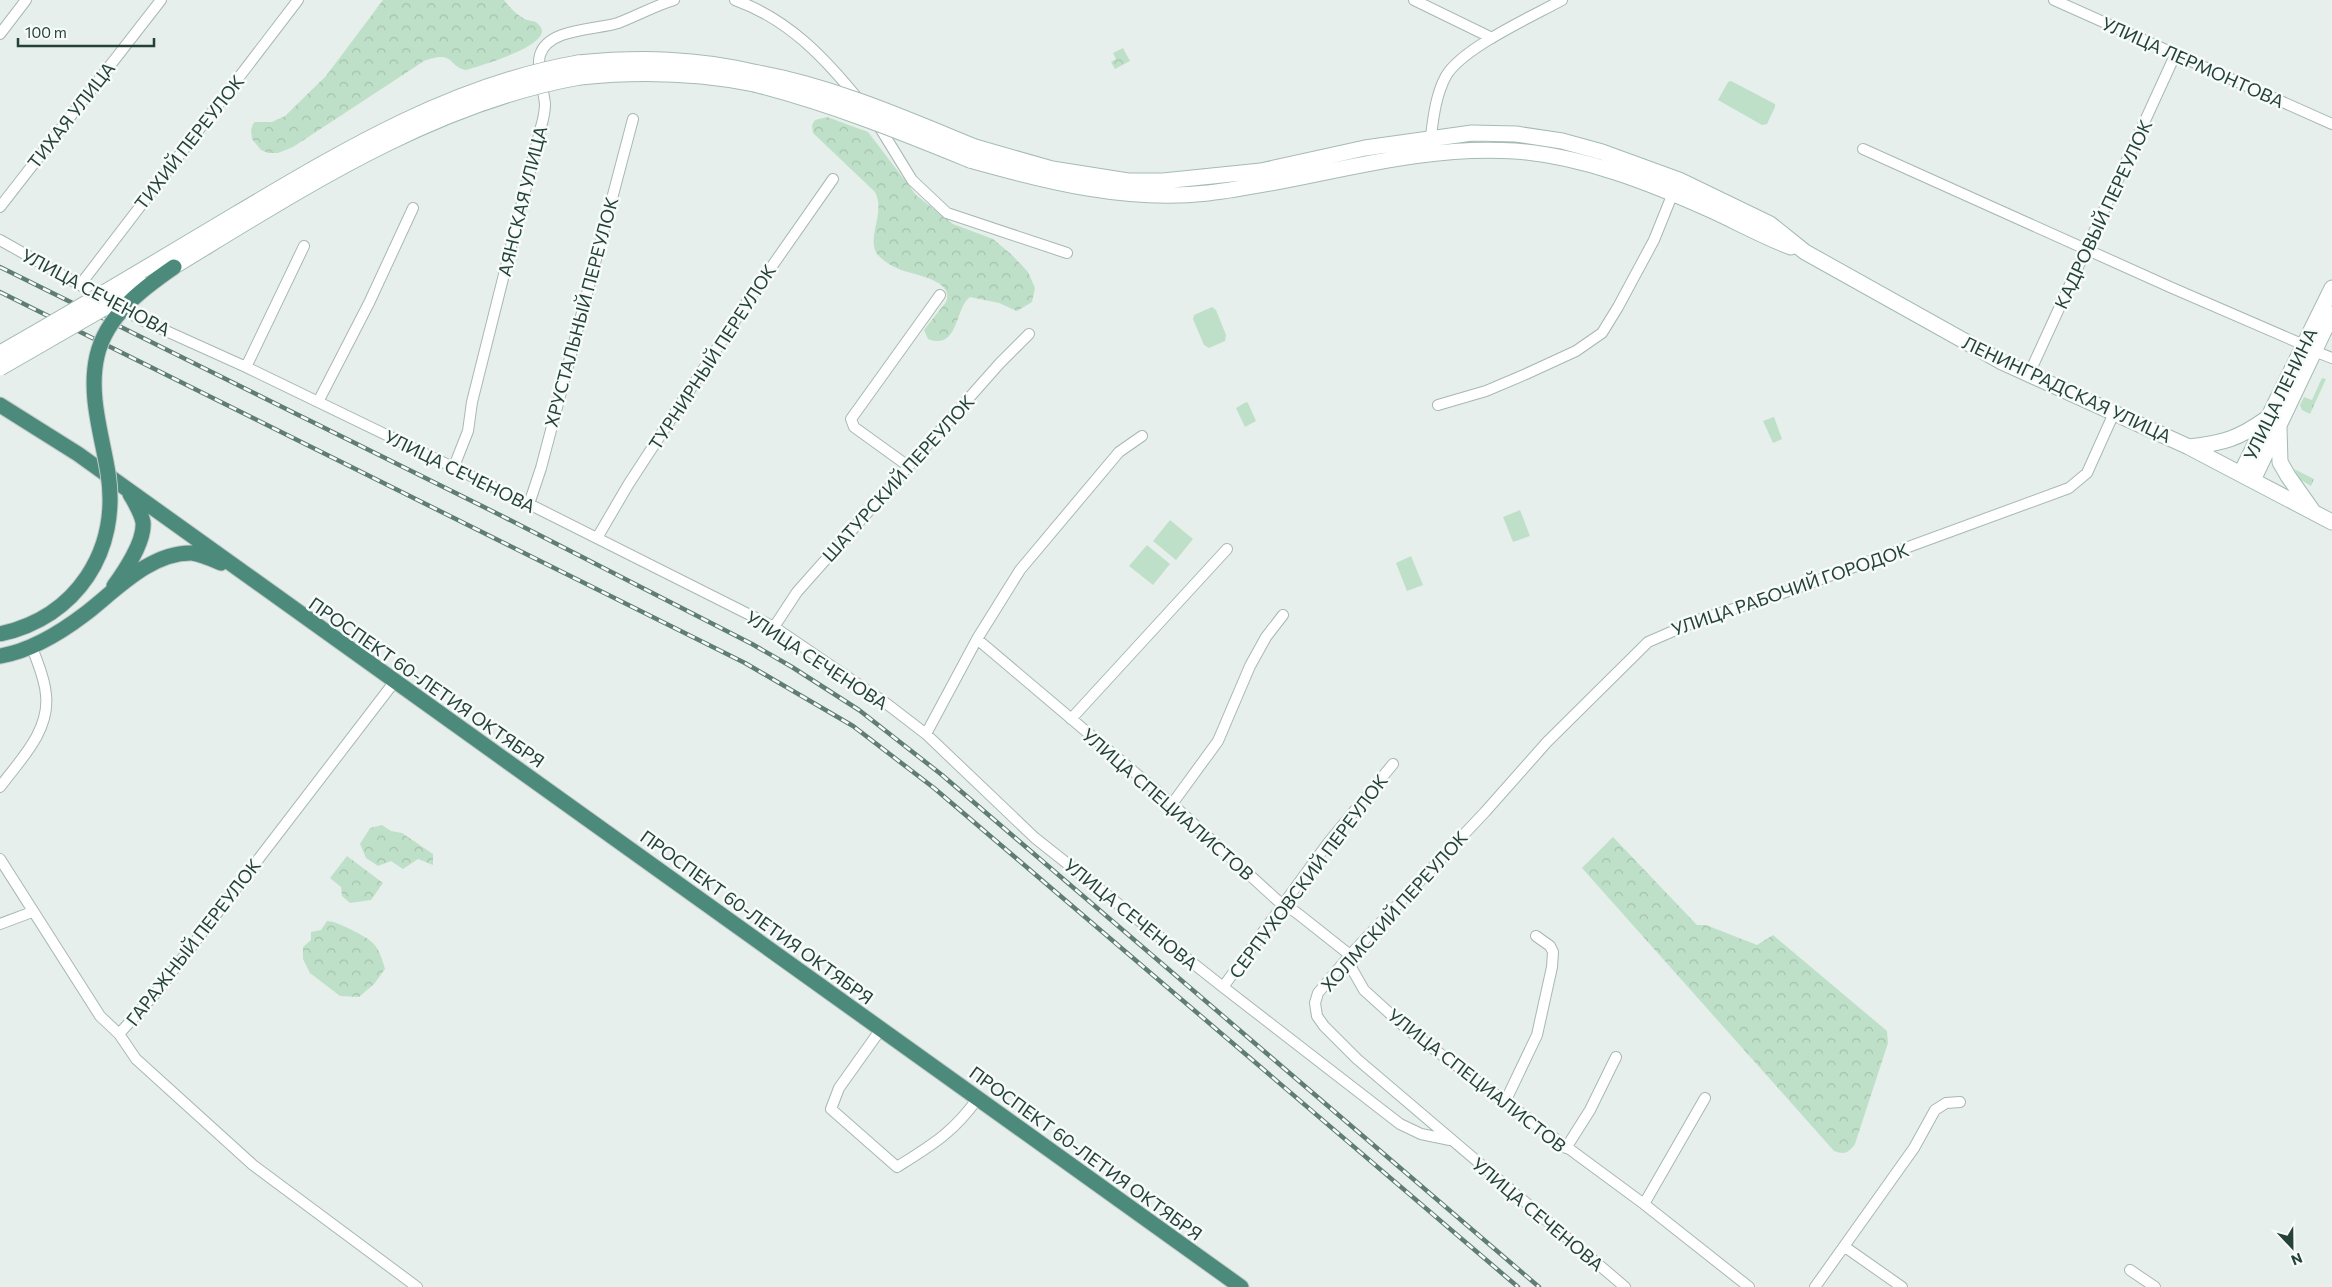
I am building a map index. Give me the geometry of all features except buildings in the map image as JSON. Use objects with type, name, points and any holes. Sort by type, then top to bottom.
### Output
[{"type":"highway","points":[[0,634],[32,624],[55,611],[75,593],[91,572],[102,549],[109,525],[110,499],[95,390],[97,355],[103,338],[127,304],[144,288],[174,266]]},
{"type":"highway","name":"ПРОСПЕКТ 60-ЛЕТИЯ ОКТЯБРЯ","points":[[0,405],[78,454],[251,578],[280,601],[395,681],[1242,1287]]},
{"type":"highway","points":[[108,595],[122,574],[142,532],[143,523],[139,510],[130,493],[121,486]]},
{"type":"highway","name":"ПРОСПЕКТ 60-ЛЕТИЯ ОКТЯБРЯ","points":[[0,656],[32,647],[60,631],[155,562],[178,554],[194,553],[251,578]]},
{"type":"main road","points":[[0,353],[316,167],[375,135],[457,97],[501,81],[548,68],[681,74],[721,78],[756,78],[973,153],[1088,188],[1126,194],[1170,196],[1254,186],[1367,163],[1428,154],[1482,150],[1515,151],[1560,157],[1676,187]]},
{"type":"main road","points":[[0,368],[322,179],[427,125],[505,94],[544,83],[579,70]]},
{"type":"main road","points":[[973,153],[1018,160],[1091,176],[1128,181],[1163,181],[1262,171],[1365,148],[1430,138],[1472,133],[1507,134],[1562,141],[1602,152],[1676,187]]},
{"type":"main road","name":"ЛЕНИНГРАДСКАЯ УЛИЦА","points":[[1676,187],[1714,211],[1763,236],[1806,252],[1994,357],[2189,447],[2332,522]]},
{"type":"main road","name":"УЛИЦА ЛЕНИНА","points":[[2247,477],[2309,348],[2332,288]]},
{"type":"main road","points":[[0,341],[23,335],[68,314]]},
{"type":"main road","name":"УЛИЦА ЛЕНИНА","points":[[2309,348],[2332,314]]},
{"type":"main road","points":[[2189,447],[2216,444],[2244,435],[2274,419],[2280,462],[2314,513]]},
{"type":"street","points":[[0,34],[26,0]]},
{"type":"street","name":"ТИХАЯ УЛИЦА","points":[[0,207],[161,0]]},
{"type":"street","name":"ТИХИЙ ПЕРЕУЛОК","points":[[80,285],[298,0]]},
{"type":"street","name":"АЯНСКАЯ УЛИЦА","points":[[453,469],[468,431],[472,402],[545,107],[539,63],[542,52],[547,44],[575,30],[617,23],[654,6],[674,0]]},
{"type":"street","points":[[735,0],[772,17],[816,51],[874,119],[912,180],[947,213],[1067,253]]},
{"type":"street","points":[[1414,0],[1492,38]]},
{"type":"street","points":[[1428,154],[1438,94],[1447,74],[1466,56],[1492,38],[1562,0]]},
{"type":"street","name":"УЛИЦА ЛЕРМОНТОВА","points":[[2054,0],[2332,124]]},
{"type":"street","name":"КАДРОВЫЙ ПЕРЕУЛОК","points":[[2029,374],[2176,54]]},
{"type":"street","name":"ХРУСТАЛЬНЫЙ ПЕРЕУЛОК","points":[[529,504],[541,468],[633,118]]},
{"type":"street","points":[[1863,149],[2332,358]]},
{"type":"street","name":"ТУРНИРНЫЙ ПЕРЕУЛОК","points":[[596,538],[628,485],[744,307],[833,179]]},
{"type":"street","points":[[1438,405],[1486,391],[1526,374],[1576,351],[1602,333],[1618,308],[1654,240],[1676,187]]},
{"type":"street","points":[[318,402],[369,303],[412,208]]},
{"type":"street","name":"УЛИЦА СЕЧЕНОВА","points":[[0,240],[144,321],[246,367],[453,469],[529,504],[774,627],[887,704],[926,734],[1035,838],[1400,1124],[1421,1134],[1450,1140]]},
{"type":"street","points":[[246,367],[304,246]]},
{"type":"street","points":[[908,466],[854,427],[851,419],[940,295]]},
{"type":"street","name":"ШАТУРСКИЙ ПЕРЕУЛОК","points":[[774,627],[797,592],[1000,363],[1029,334]]},
{"type":"street","name":"УЛИЦА РАБОЧИЙ ГОРОДОК","points":[[1485,812],[1547,742],[1648,642],[1702,619],[1772,597],[2069,488],[2087,473],[2114,413]]},
{"type":"street","points":[[926,734],[977,639],[1020,570],[1047,536],[1095,483],[1119,452],[1142,436]]},
{"type":"street","points":[[1071,719],[1227,549]]},
{"type":"street","points":[[1172,804],[1218,741],[1250,666],[1266,636],[1283,615]]},
{"type":"street","name":"УЛИЦА СПЕЦИАЛИСТОВ","points":[[977,639],[1172,804],[1284,906],[1297,913],[1350,955],[1352,969],[1364,990],[1424,1044],[1644,1204],[1749,1287]]},
{"type":"street","points":[[0,787],[31,745],[44,718],[46,695],[42,675],[32,647]]},
{"type":"street","name":"ГАРАЖНЫЙ ПЕРЕУЛОК","points":[[395,681],[155,994],[119,1034],[136,1059],[253,1165],[417,1287]]},
{"type":"street","name":"СЕРПУХОВСКИЙ ПЕРЕУЛОК","points":[[1223,987],[1284,906],[1328,843],[1394,764]]},
{"type":"street","name":"ХОЛМСКИЙ ПЕРЕУЛОК","points":[[1317,1016],[1315,1003],[1318,993],[1350,955],[1485,812]]},
{"type":"street","points":[[0,858],[32,912],[100,1016],[119,1034]]},
{"type":"street","points":[[0,924],[32,912]]},
{"type":"street","points":[[1505,1102],[1537,1035],[1552,968],[1553,952],[1550,946],[1536,936]]},
{"type":"street","name":"УЛИЦА СЕЧЕНОВА","points":[[1317,1016],[1324,1026],[1357,1059],[1625,1287]]},
{"type":"street","points":[[881,1029],[839,1088],[831,1109],[897,1168],[943,1137],[962,1120],[978,1098]]},
{"type":"street","points":[[1566,1148],[1590,1110],[1616,1057]]},
{"type":"street","points":[[1644,1204],[1705,1098]]},
{"type":"street","points":[[1815,1287],[1914,1148],[1935,1110],[1946,1103],[1960,1102]]},
{"type":"street","points":[[1845,1247],[1902,1287]]},
{"type":"street","points":[[2130,1270],[2155,1287]]},
{"type":"green space","points":[[383,0],[504,0],[520,16],[537,23],[542,31],[538,39],[515,53],[466,70],[456,66],[446,58],[441,57],[424,61],[293,147],[278,153],[268,153],[261,150],[252,139],[251,130],[253,124],[255,122],[272,122],[285,116],[326,76]]},
{"type":"green space","points":[[1123,48],[1130,61],[1115,69],[1111,62],[1116,59],[1113,53]]},
{"type":"green space","points":[[1731,81],[1775,104],[1767,124],[1762,125],[1718,100],[1728,82]]},
{"type":"green space","points":[[827,117],[868,132],[916,195],[953,224],[993,239],[1012,255],[1028,272],[1035,288],[1032,302],[1017,311],[999,303],[970,297],[961,309],[951,334],[946,339],[938,341],[928,339],[924,330],[946,302],[945,288],[932,280],[893,266],[883,260],[876,252],[874,236],[878,201],[875,192],[813,133],[812,125],[815,120]]},
{"type":"green space","points":[[1212,307],[1216,310],[1226,335],[1225,341],[1209,348],[1204,345],[1193,319],[1194,315]]},
{"type":"green space","points":[[2322,378],[2326,379],[2310,414],[2302,410],[2300,405],[2304,397],[2312,400]]},
{"type":"green space","points":[[1246,402],[1256,421],[1245,427],[1236,408]]},
{"type":"green space","points":[[1774,417],[1782,439],[1773,443],[1763,421]]},
{"type":"green space","points":[[2294,469],[2314,479],[2311,486],[2301,480]]},
{"type":"green space","points":[[1520,510],[1530,536],[1513,542],[1503,517]]},
{"type":"green space","points":[[1170,520],[1193,539],[1176,560],[1153,541]]},
{"type":"green space","points":[[1147,545],[1170,564],[1153,585],[1129,566]]},
{"type":"green space","points":[[1411,556],[1423,585],[1407,591],[1396,563]]},
{"type":"green space","points":[[382,825],[391,831],[402,833],[433,854],[433,865],[418,859],[403,869],[391,861],[378,866],[366,858],[360,844],[370,828]]},
{"type":"green space","points":[[1613,837],[1697,925],[1706,925],[1757,945],[1773,935],[1887,1031],[1888,1043],[1855,1144],[1848,1151],[1841,1153],[1834,1151],[1582,868]]},
{"type":"green space","points":[[347,856],[383,883],[371,900],[350,903],[342,896],[341,887],[330,878]]},
{"type":"green space","points":[[327,921],[339,924],[369,940],[380,953],[385,969],[374,984],[359,997],[340,996],[310,973],[303,959],[303,947],[311,940],[311,932],[321,930]]},
{"type":"railway","points":[[0,267],[500,515],[752,644],[859,710],[942,775],[1539,1287]]},
{"type":"railway","points":[[0,292],[745,663],[853,726],[934,788],[1518,1287]]}]
